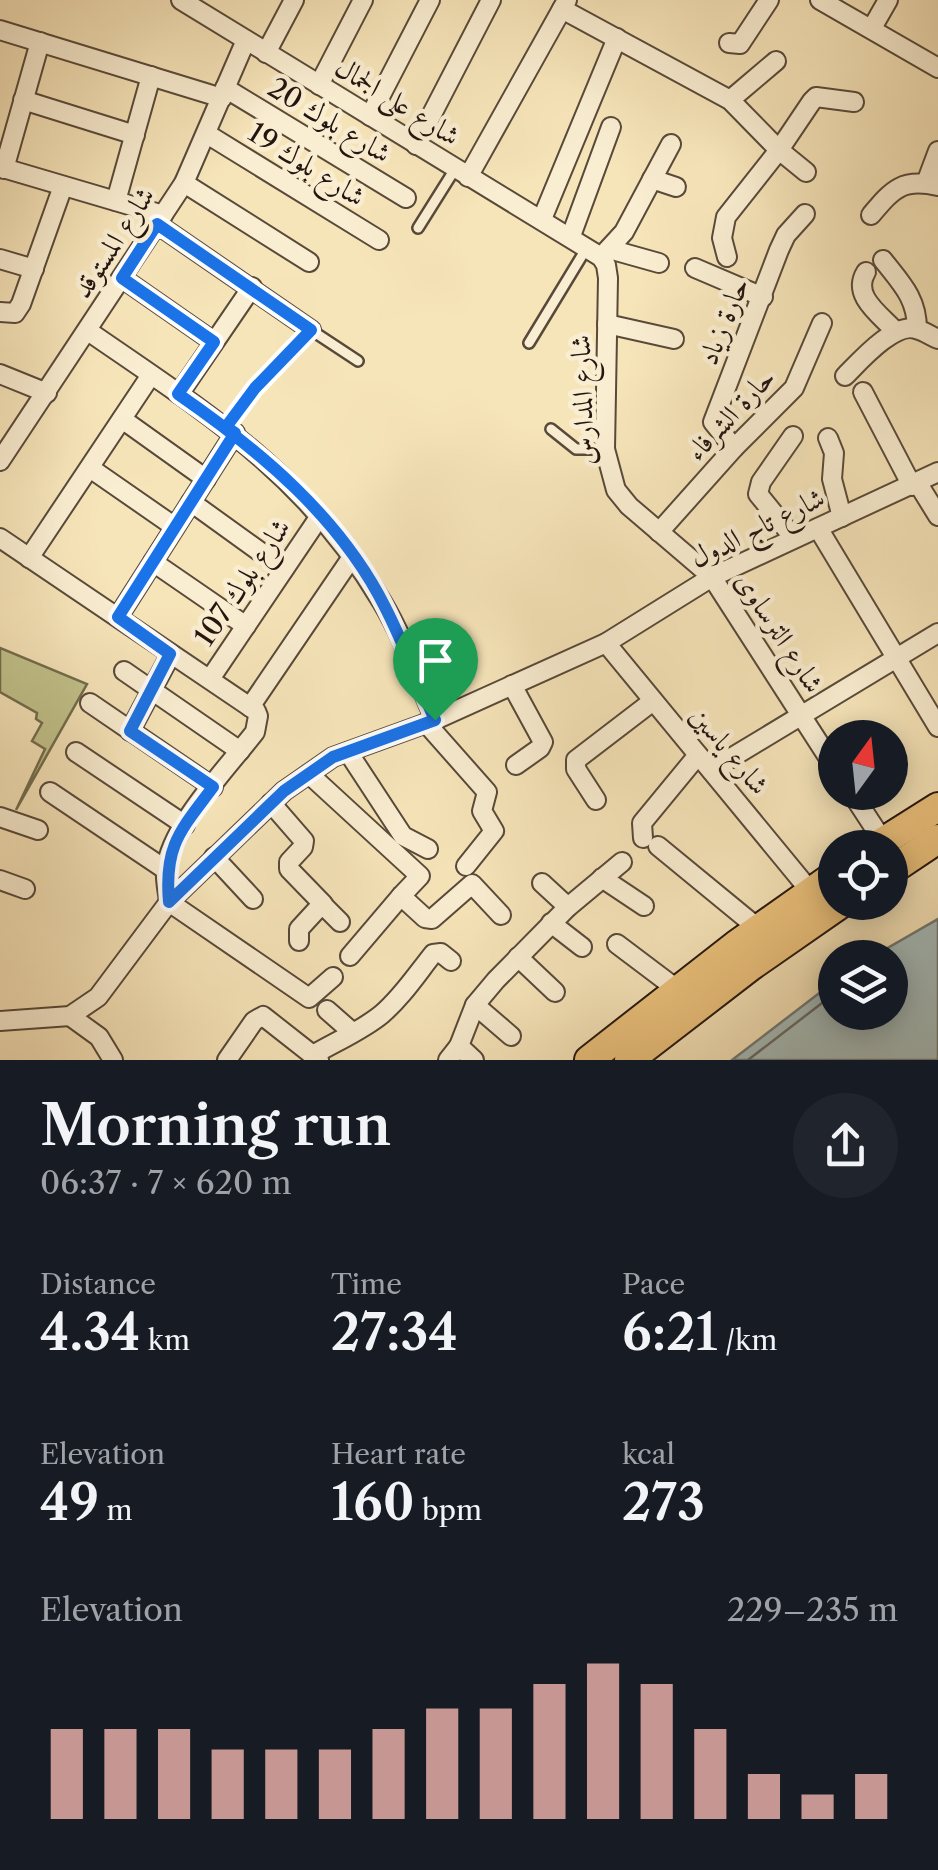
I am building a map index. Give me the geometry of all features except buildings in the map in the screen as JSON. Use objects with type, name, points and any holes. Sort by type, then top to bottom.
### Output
[{"type":"main road","points":[[900,830],[938,806]]},
{"type":"main road","points":[[908,859],[938,840]]},
{"type":"main road","points":[[589,1060],[818,887]]},
{"type":"main road","points":[[628,1060],[818,919]]},
{"type":"street","name":"شارع على الجمال","points":[[181,0],[462,173],[592,247],[659,263]]},
{"type":"street","points":[[266,52],[294,0]]},
{"type":"street","points":[[319,85],[363,0]]},
{"type":"street","points":[[370,116],[430,0]]},
{"type":"street","points":[[416,145],[492,0]]},
{"type":"street","points":[[730,44],[746,39],[769,0]]},
{"type":"street","points":[[820,0],[938,68]]},
{"type":"street","points":[[872,28],[888,0]]},
{"type":"street","points":[[462,173],[564,3],[617,38],[730,100],[806,172]]},
{"type":"street","name":"شارع بلوك 20","points":[[0,30],[151,76],[223,93],[406,198]]},
{"type":"street","points":[[542,219],[617,38]]},
{"type":"street","name":"شارع المستوقد","points":[[0,461],[184,183],[246,40]]},
{"type":"street","points":[[40,42],[2,168],[116,201],[160,220],[311,330]]},
{"type":"street","points":[[730,100],[776,61]]},
{"type":"street","points":[[116,201],[151,76]]},
{"type":"street","points":[[727,257],[722,238],[726,217],[816,97],[854,102]]},
{"type":"street","points":[[23,100],[135,135]]},
{"type":"street","points":[[592,247],[610,127]]},
{"type":"street","name":"شارع بلوك 19","points":[[207,134],[379,240]]},
{"type":"street","points":[[592,247],[624,232],[671,144]]},
{"type":"street","points":[[871,215],[896,188],[932,185],[938,151]]},
{"type":"street","points":[[652,179],[676,187]]},
{"type":"street","points":[[184,183],[308,262]]},
{"type":"street","points":[[5,313],[21,304],[63,186]]},
{"type":"street","name":"حارة زياد","points":[[734,448],[712,422],[786,235],[804,214]]},
{"type":"street","name":"شارع المدارس","points":[[592,247],[606,265],[608,278],[605,449],[616,490],[712,577]]},
{"type":"street","points":[[0,259],[34,269]]},
{"type":"street","points":[[883,260],[912,296],[917,329]]},
{"type":"street","points":[[695,268],[763,297]]},
{"type":"street","points":[[866,272],[860,284],[862,294],[896,332]]},
{"type":"street","points":[[122,278],[214,342]]},
{"type":"street","points":[[178,394],[252,287]]},
{"type":"street","name":"حارة الشرفاء","points":[[658,532],[794,388],[822,322]]},
{"type":"street","points":[[607,324],[674,339]]},
{"type":"street","points":[[845,376],[896,332],[917,329],[938,339]]},
{"type":"street","points":[[88,331],[230,430],[285,478],[352,556],[384,605],[431,721],[488,792],[482,811],[494,831],[466,866]]},
{"type":"street","points":[[0,374],[47,393]]},
{"type":"street","points":[[29,558],[152,375]]},
{"type":"street","points":[[862,392],[938,516]]},
{"type":"street","points":[[122,419],[206,479]]},
{"type":"street","points":[[118,617],[206,479],[230,430]]},
{"type":"street","points":[[793,436],[761,482],[758,494],[793,537]]},
{"type":"street","points":[[828,438],[836,458],[832,479],[842,516]]},
{"type":"street","points":[[90,468],[176,527]]},
{"type":"street","name":"شارع تاج الدول","points":[[70,1016],[107,988],[169,902],[214,857],[271,804],[333,757],[431,721],[606,643],[712,577],[938,472]]},
{"type":"street","points":[[191,502],[284,569]]},
{"type":"street","name":"شارع بلوك 107","points":[[210,679],[320,516]]},
{"type":"street","points":[[818,528],[938,727]]},
{"type":"street","points":[[0,538],[253,709],[258,722],[255,732],[185,825],[171,852],[166,870],[169,902],[309,998],[333,977]]},
{"type":"street","points":[[253,709],[352,556]]},
{"type":"street","points":[[153,562],[246,626]]},
{"type":"street","name":"شارع الترساوى","points":[[712,577],[818,742]]},
{"type":"street","points":[[711,770],[938,632]]},
{"type":"street","name":"شارع ياسين","points":[[606,643],[811,892]]},
{"type":"street","points":[[130,731],[170,654]]},
{"type":"street","points":[[124,671],[240,752]]},
{"type":"street","points":[[512,685],[543,742],[516,765]]},
{"type":"street","points":[[596,800],[576,768],[576,760],[654,701]]},
{"type":"street","points":[[90,703],[213,787]]},
{"type":"street","points":[[76,752],[185,825]]},
{"type":"street","points":[[348,752],[403,836],[428,849]]},
{"type":"street","points":[[698,755],[642,823],[650,842],[759,929]]},
{"type":"street","points":[[309,774],[420,876],[381,911],[350,956]]},
{"type":"street","points":[[50,792],[166,870]]},
{"type":"street","points":[[271,804],[304,841],[288,869],[340,922]]},
{"type":"street","points":[[0,817],[38,830]]},
{"type":"street","points":[[214,857],[253,899]]},
{"type":"street","points":[[474,1060],[454,1053],[475,1005],[568,907],[622,862]]},
{"type":"street","points":[[602,878],[644,906]]},
{"type":"street","points":[[0,880],[26,889]]},
{"type":"street","points":[[542,883],[568,907]]},
{"type":"street","points":[[401,896],[425,918],[432,919],[472,884],[501,915]]},
{"type":"street","points":[[299,940],[299,929],[323,904]]},
{"type":"street","points":[[552,923],[582,947]]},
{"type":"street","points":[[617,944],[678,990]]},
{"type":"street","points":[[260,1017],[266,1017],[309,1056],[380,1016],[434,954],[441,953],[451,961]]},
{"type":"street","points":[[518,956],[555,992]]},
{"type":"street","points":[[227,1060],[273,1000]]},
{"type":"street","points":[[475,1005],[510,1036]]},
{"type":"street","points":[[327,1010],[352,1032]]},
{"type":"street","points":[[0,1021],[70,1016],[99,1037],[112,1060]]},
{"type":"lane","points":[[418,228],[462,173]]},
{"type":"lane","points":[[528,343],[592,247]]},
{"type":"lane","points":[[230,430],[255,388],[311,330],[358,362]]},
{"type":"lane","points":[[551,429],[576,449],[605,449]]},
{"type":"green space","points":[[0,648],[87,684],[16,810],[45,749],[32,741],[42,723],[36,719],[37,713],[0,692]]},
{"type":"water","points":[[938,919],[938,1060],[732,1060],[818,994],[818,1030],[908,1030],[908,940],[902,940]]},
{"type":"route","points":[[435,720],[333,757],[284,791],[169,902],[166,870],[171,852],[213,787],[130,731],[170,654],[118,617],[235,433],[226,427],[255,388],[311,330],[157,224],[122,278],[214,342],[178,394],[226,427],[235,433],[265,458],[295,487],[352,556],[384,605],[435,720]]}]
